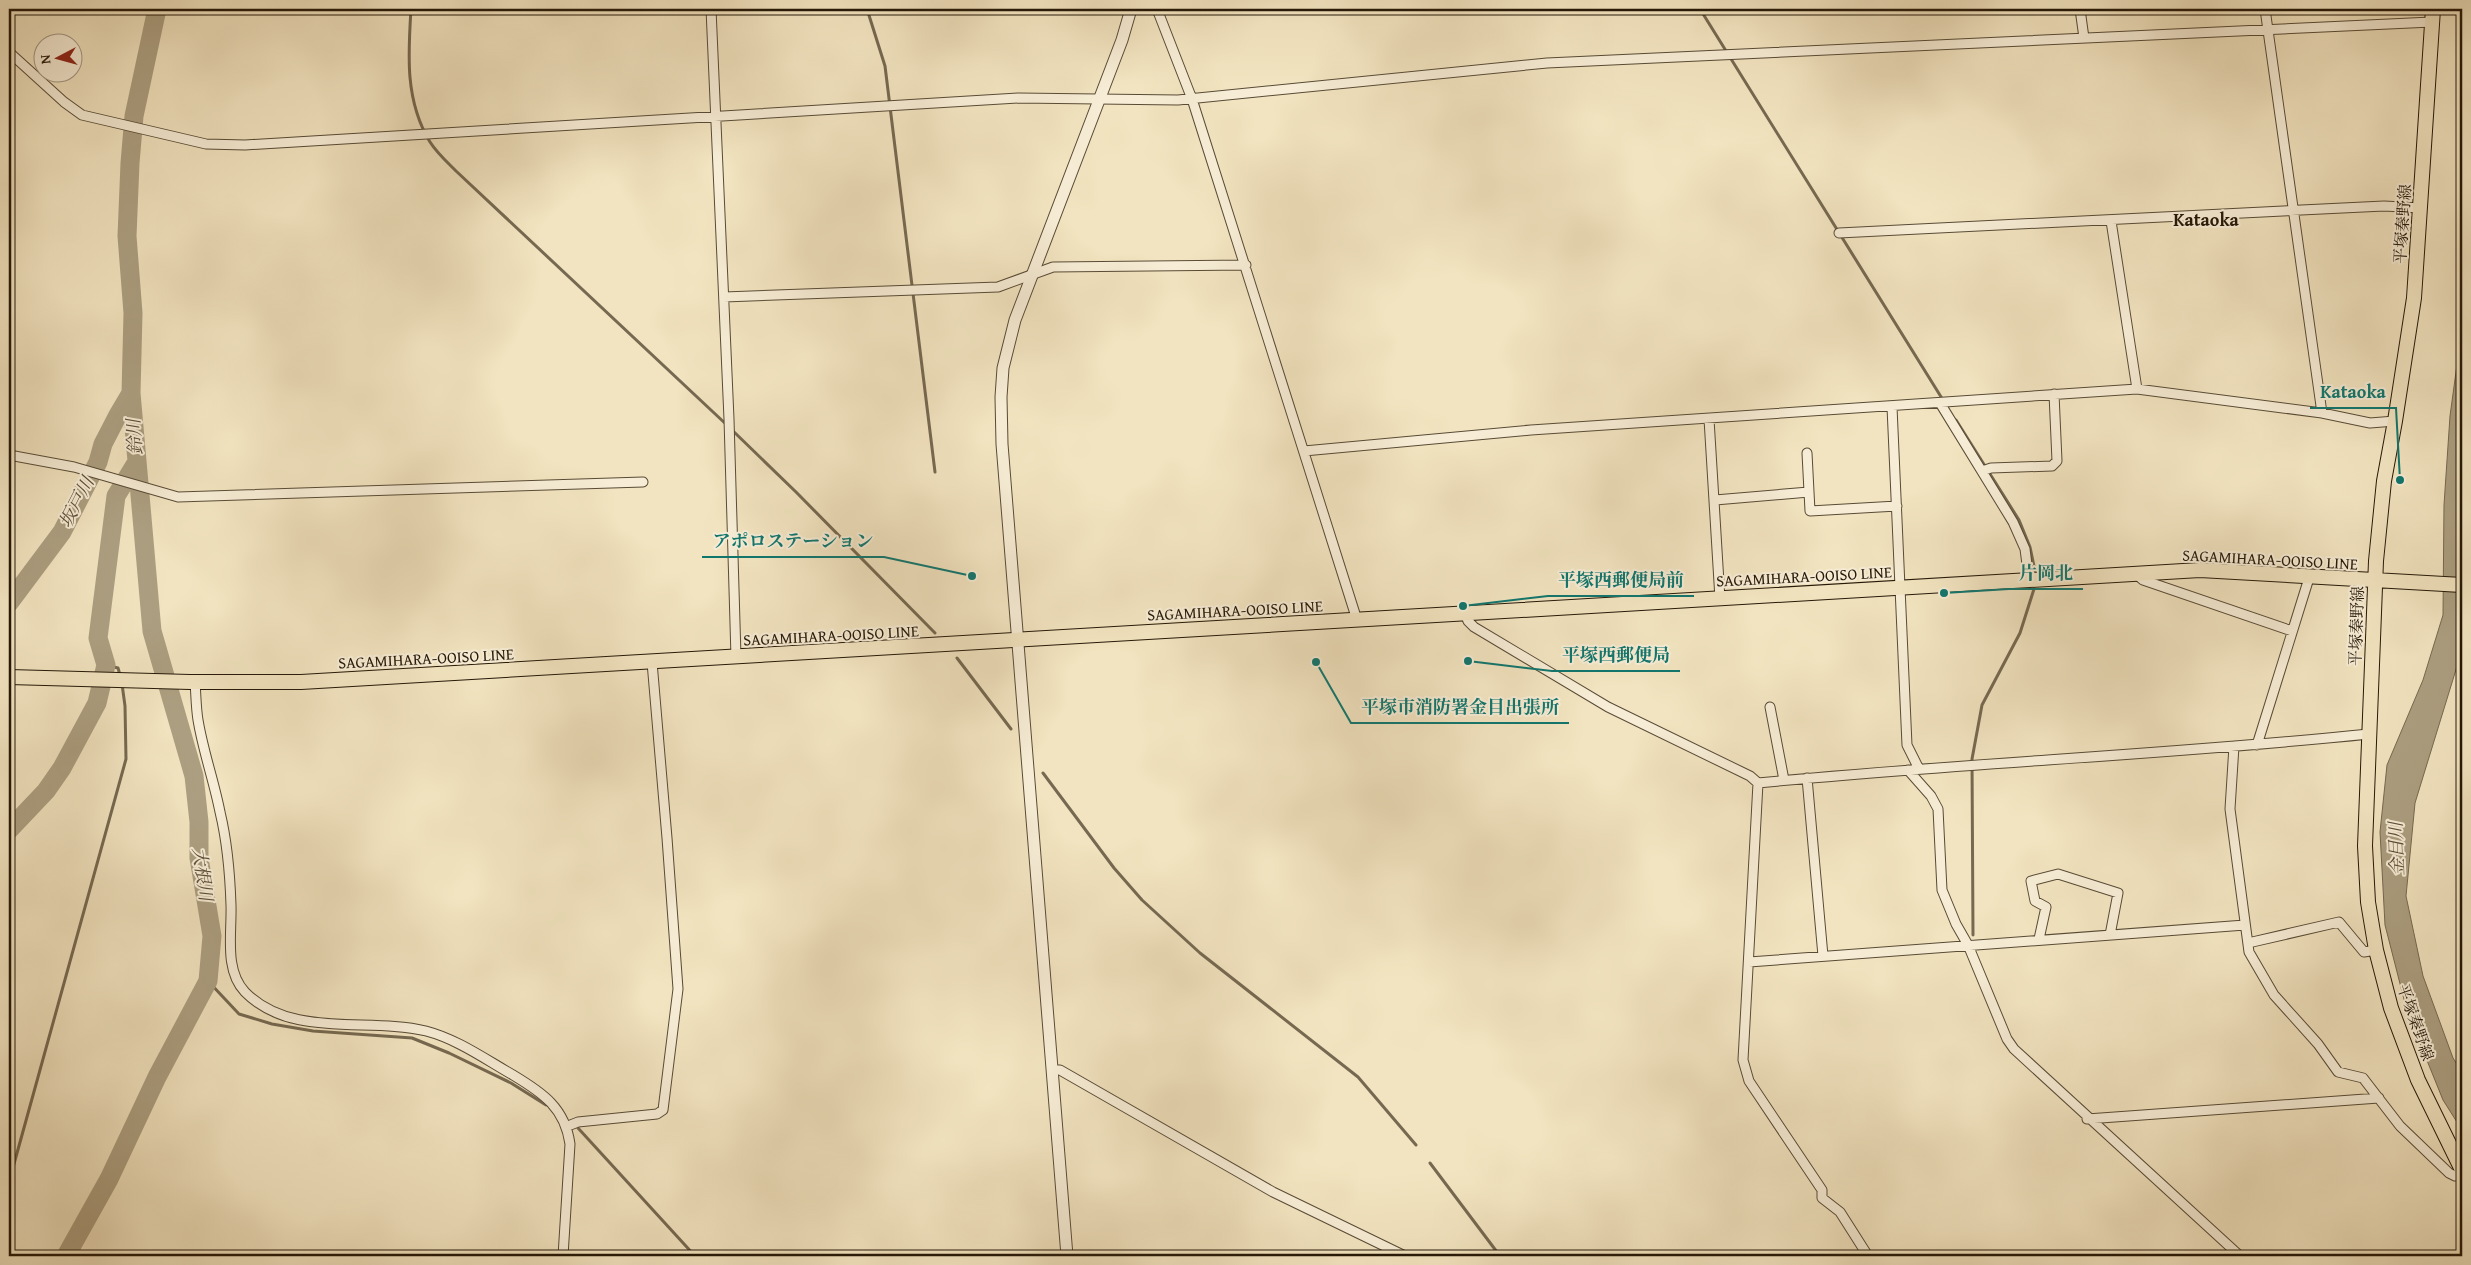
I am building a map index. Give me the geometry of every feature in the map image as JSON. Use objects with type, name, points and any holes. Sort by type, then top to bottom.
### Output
[{"type":"main road","name":"平塚秦野線","points":[[2433,16],[2414,298],[2384,481],[2376,582],[2365,846],[2368,902],[2376,950],[2391,1008],[2418,1080],[2462,1171]]},
{"type":"main road","name":"SAGAMIHARA-OOISO LINE","points":[[9,677],[193,682],[301,682],[1019,642],[2200,570],[2462,586]]},
{"type":"street","points":[[710,9],[724,297],[736,658]]},
{"type":"street","points":[[1067,1256],[1002,444],[1001,397],[1003,368],[1015,320],[1122,40],[1131,9]]},
{"type":"street","points":[[1157,9],[1192,99],[1357,620]]},
{"type":"street","points":[[2080,9],[2084,38]]},
{"type":"street","points":[[2265,9],[2322,413]]},
{"type":"street","points":[[9,52],[64,102],[82,115],[206,144],[245,145],[1018,98],[1098,100],[1192,99],[1547,63],[2268,29],[2433,16]]},
{"type":"street","points":[[1842,233],[2384,206],[2421,208]]},
{"type":"street","points":[[2111,221],[2137,389]]},
{"type":"street","points":[[724,297],[998,287],[1053,267],[1246,265]]},
{"type":"street","points":[[1304,451],[1531,430],[2137,389],[2322,413],[2370,423],[2395,421]]},
{"type":"street","points":[[1986,470],[2052,466],[2057,461],[2054,394]]},
{"type":"street","points":[[1940,403],[1986,470],[2025,550],[2029,580]]},
{"type":"street","points":[[1892,407],[1907,745],[1919,769]]},
{"type":"street","points":[[1709,419],[1720,599]]},
{"type":"street","points":[[1807,453],[1810,511],[1897,506]]},
{"type":"street","points":[[9,455],[70,466],[170,496],[643,482]]},
{"type":"street","points":[[1715,500],[1809,492]]},
{"type":"street","points":[[2136,574],[2143,580],[2292,631]]},
{"type":"street","points":[[2257,745],[2309,578]]},
{"type":"street","points":[[1465,614],[1468,621],[1474,627],[1608,706],[1750,776],[1758,783],[1919,769],[2257,745],[2369,734]]},
{"type":"street","points":[[568,1126],[578,1122],[657,1114],[664,1110],[678,989],[652,662]]},
{"type":"street","points":[[193,682],[198,720],[221,814],[231,904],[230,945],[233,974],[245,992],[269,1009],[285,1016],[312,1022],[396,1026],[426,1031],[449,1039],[520,1080],[550,1100],[568,1126],[570,1144],[563,1256]]},
{"type":"street","points":[[1770,707],[1784,780]]},
{"type":"street","points":[[2234,746],[2230,809],[2249,952],[2274,995],[2318,1044],[2338,1072],[2363,1078],[2400,1126],[2449,1173],[2455,1176],[2462,1171]]},
{"type":"street","points":[[1908,770],[1931,796],[1938,809],[1942,890],[1956,924],[1968,945],[2007,1039],[2014,1049],[2088,1118],[2240,1256]]},
{"type":"street","points":[[1807,778],[1823,956]]},
{"type":"street","points":[[1758,783],[1743,1060],[1749,1080],[1822,1190],[1822,1198],[1840,1212],[1868,1256]]},
{"type":"street","points":[[2040,939],[2046,907],[2035,901],[2031,881],[2058,874],[2118,892],[2110,935]]},
{"type":"street","points":[[2248,943],[2339,922],[2364,952],[2376,950]]},
{"type":"street","points":[[1749,962],[2245,925]]},
{"type":"street","points":[[1052,1070],[1060,1070],[1273,1192],[1405,1256]]},
{"type":"street","points":[[2088,1118],[2379,1098]]},
{"type":"water","name":"金目川","points":[[2462,328],[2462,650],[2415,803],[2406,896],[2423,976],[2453,1058],[2462,1072],[2462,1130],[2443,1100],[2407,1011],[2385,925],[2380,832],[2387,765],[2423,680],[2443,615],[2444,505],[2450,416]]},
{"type":"waterway","name":"大根川","points":[[66,1256],[109,1179],[157,1077],[208,981],[212,936],[199,858],[199,822],[194,776],[152,631],[131,393],[133,313],[127,236],[130,163],[134,116],[157,9]]},
{"type":"waterway","points":[[411,9],[409,60],[412,94],[422,126],[433,146],[456,171],[728,426]]},
{"type":"waterway","points":[[867,9],[885,66],[935,472]]},
{"type":"waterway","points":[[1700,9],[1943,400]]},
{"type":"waterway","name":"坂戸川","points":[[9,603],[62,532],[98,462],[103,444],[131,393]]},
{"type":"waterway","points":[[1956,420],[2019,520],[2030,547],[2035,571]]},
{"type":"waterway","points":[[732,430],[935,633]]},
{"type":"waterway","name":"鈴川","points":[[9,830],[46,791],[62,768],[97,703],[106,665],[98,638],[116,496],[135,465]]},
{"type":"waterway","points":[[1973,935],[1972,759],[1982,705],[2020,633],[2034,589]]},
{"type":"waterway","points":[[957,658],[1011,729]]},
{"type":"waterway","points":[[106,665],[118,668],[120,675]]},
{"type":"waterway","points":[[9,1182],[126,759],[125,706],[122,684]]},
{"type":"waterway","points":[[1043,773],[1114,868],[1142,900],[1200,953],[1358,1077],[1416,1145]]},
{"type":"waterway","points":[[208,981],[239,1014],[272,1024],[313,1031],[412,1038],[449,1053],[511,1083],[546,1105]]},
{"type":"waterway","points":[[578,1128],[695,1256]]},
{"type":"waterway","points":[[1430,1163],[1500,1256]]},
{"type":"place","name":"Kataoka","points":[[2400,480]]},
{"type":"place","name":"アポロステーション","points":[[972,576]]},
{"type":"place","name":"片岡北","points":[[1944,593]]},
{"type":"place","name":"平塚西郵便局前","points":[[1463,606]]},
{"type":"place","name":"平塚西郵便局","points":[[1468,661]]},
{"type":"place","name":"平塚市消防署金目出張所","points":[[1316,662]]},
{"type":"district","name":"Kataoka","points":[[2206,219]]}]
